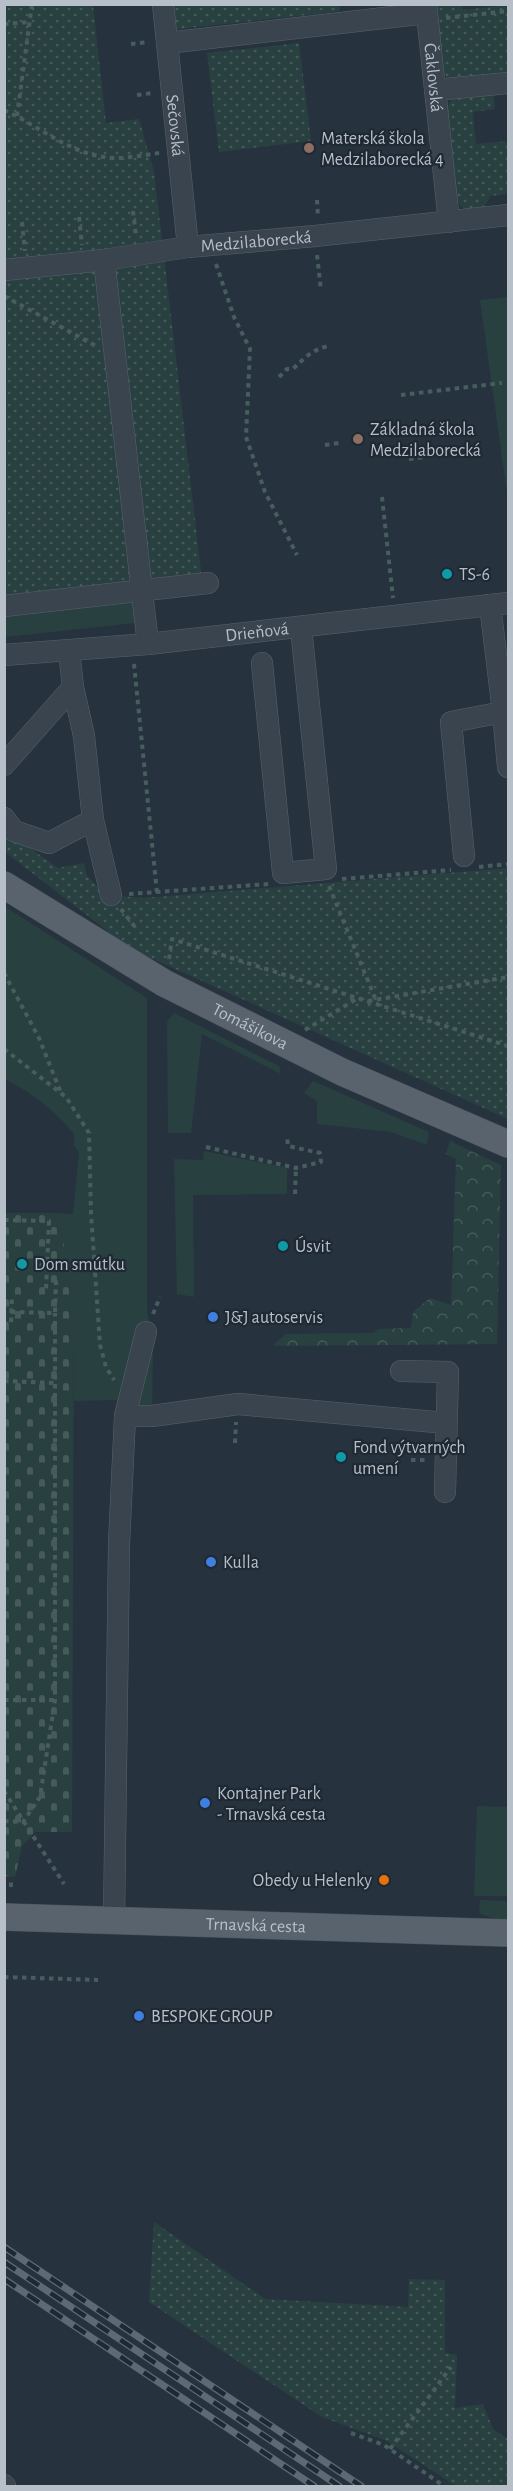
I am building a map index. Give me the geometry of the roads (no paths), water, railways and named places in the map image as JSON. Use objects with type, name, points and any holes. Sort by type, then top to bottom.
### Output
[{"type":"main road","name":"Tomášikova","points":[[4,885],[164,983],[342,1072],[508,1144]]},
{"type":"main road","name":"Trnavská cesta","points":[[4,1917],[508,1933]]},
{"type":"street","name":"Sečovská","points":[[163,4],[188,247]]},
{"type":"street","points":[[167,43],[427,12]]},
{"type":"street","name":"Čaklovská","points":[[427,12],[449,222]]},
{"type":"street","points":[[435,90],[508,83]]},
{"type":"street","name":"Medzilaborecká","points":[[4,270],[104,260],[317,230],[449,222],[508,215]]},
{"type":"street","points":[[104,260],[148,644]]},
{"type":"street","points":[[4,606],[208,583]]},
{"type":"street","points":[[499,604],[508,767]]},
{"type":"street","name":"Drieňová","points":[[4,655],[148,644],[499,604]]},
{"type":"street","points":[[262,663],[283,873],[326,869],[301,628]]},
{"type":"street","points":[[69,651],[73,687],[84,736],[93,820],[111,896]]},
{"type":"street","points":[[4,670],[26,655]]},
{"type":"street","points":[[4,765],[73,687]]},
{"type":"street","points":[[467,864],[451,722],[506,712]]},
{"type":"street","points":[[4,818],[14,831],[49,843],[93,820]]},
{"type":"street","points":[[114,1921],[119,1555],[126,1410],[146,1332]]},
{"type":"street","points":[[401,1371],[448,1372],[446,1492]]},
{"type":"street","points":[[126,1410],[152,1416],[238,1404],[446,1423]]},
{"type":"railway","points":[[4,2247],[361,2486]]},
{"type":"railway","points":[[4,2262],[339,2486]]},
{"type":"railway","points":[[4,2279],[314,2486]]},
{"type":"place","name":"Materská škola Medzilaborecká 4","points":[[309,148]]},
{"type":"place","name":"Základná škola Medzilaborecká","points":[[358,439]]},
{"type":"place","name":"TS-6","points":[[447,574]]},
{"type":"place","name":"Úsvit","points":[[283,1246]]},
{"type":"place","name":"Dom smútku","points":[[22,1264]]},
{"type":"place","name":"J&J autoservis","points":[[213,1317]]},
{"type":"place","name":"Fond výtvarných umení","points":[[341,1457]]},
{"type":"place","name":"Kulla","points":[[211,1562]]},
{"type":"place","name":"Kontajner Park - Trnavská cesta","points":[[205,1803]]},
{"type":"place","name":"Obedy u Helenky","points":[[384,1880]]},
{"type":"place","name":"BESPOKE GROUP","points":[[139,2016]]}]
